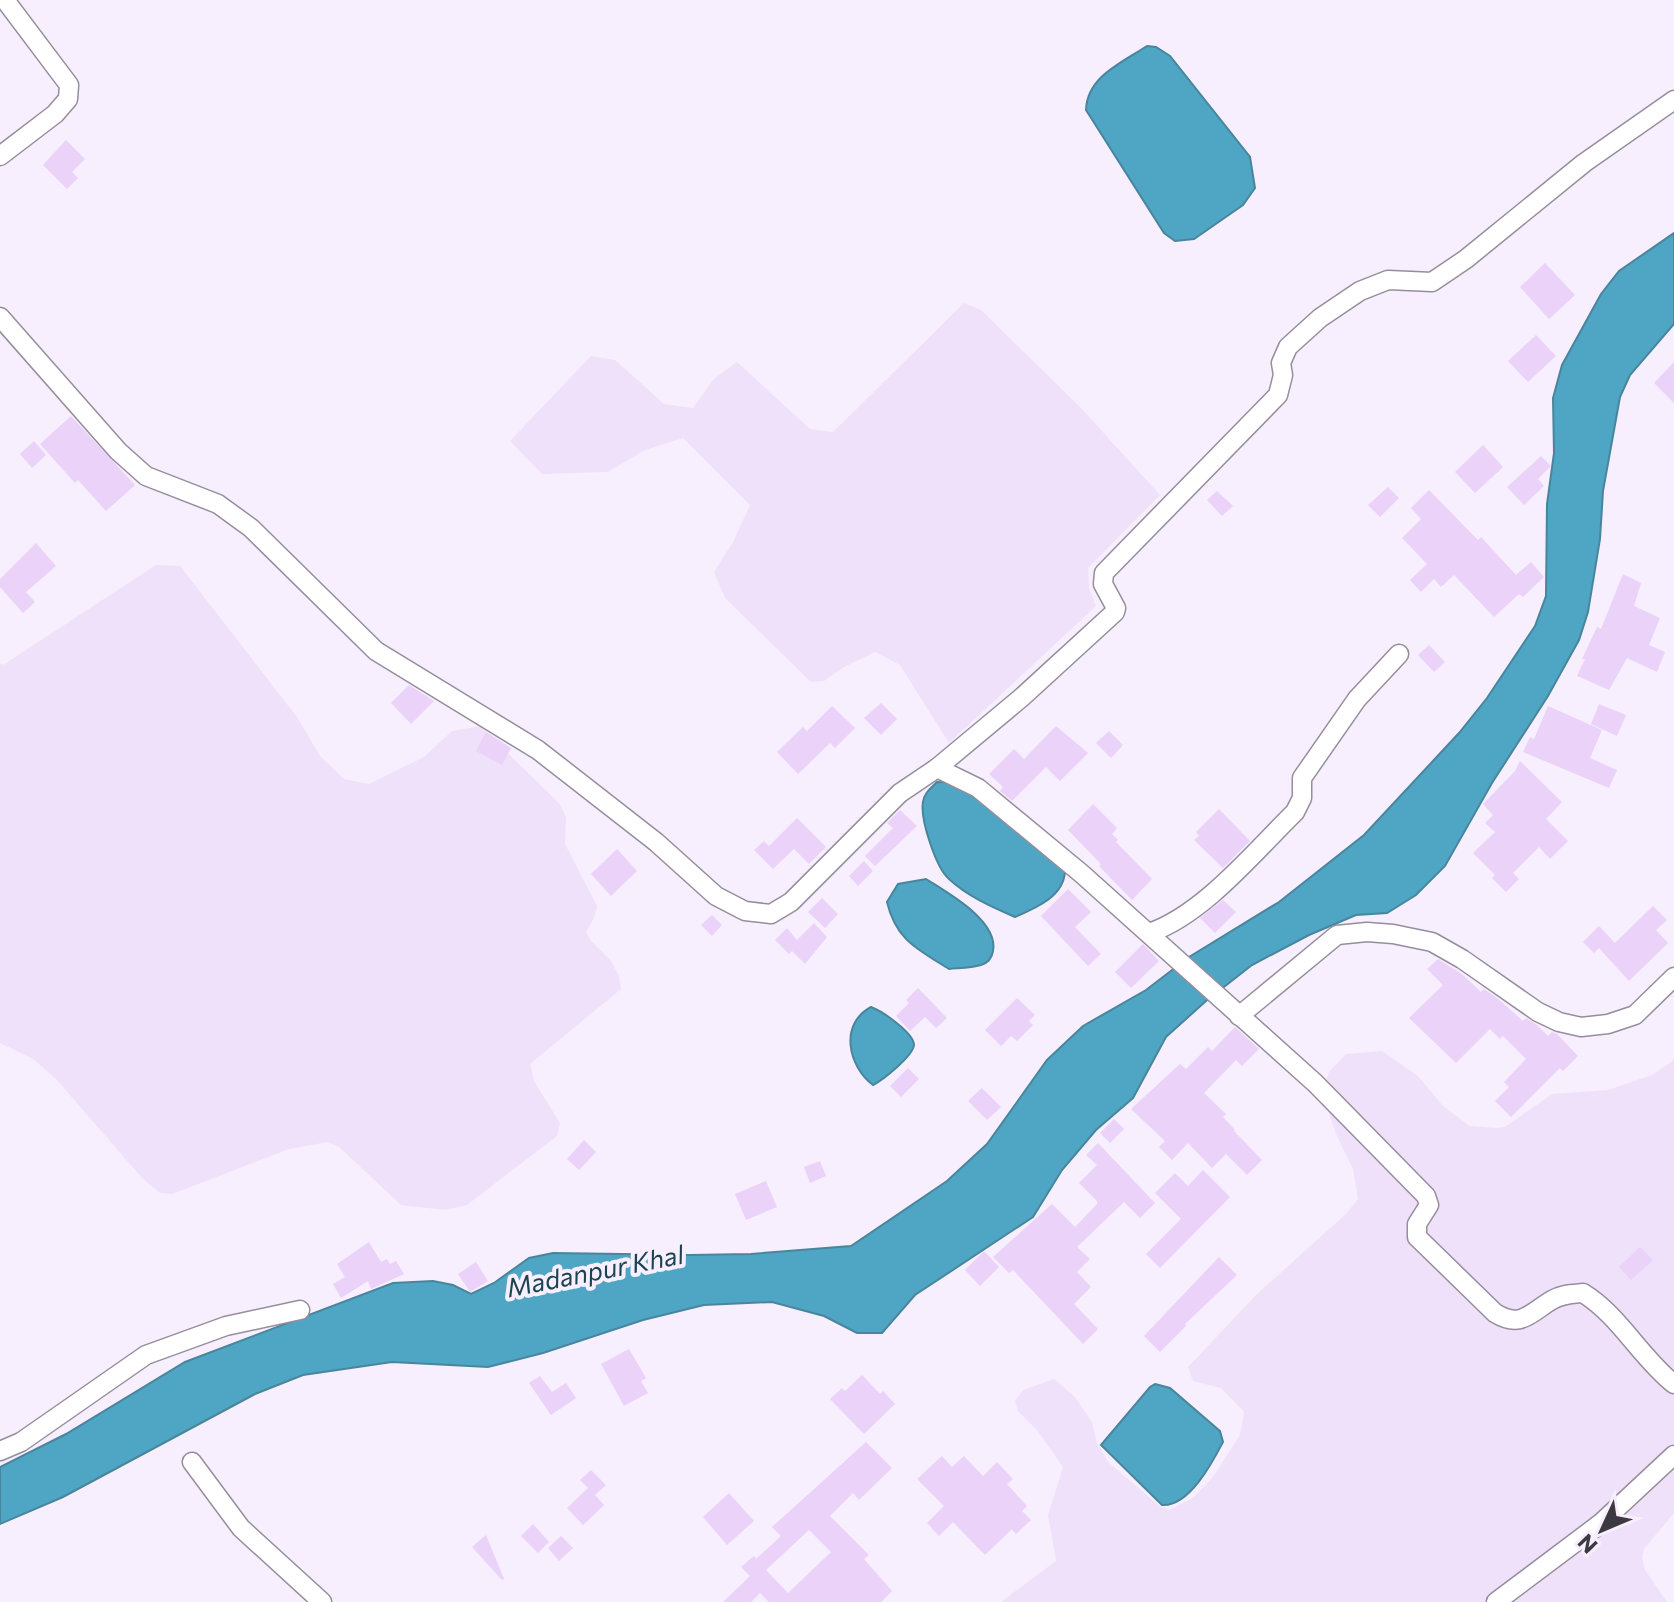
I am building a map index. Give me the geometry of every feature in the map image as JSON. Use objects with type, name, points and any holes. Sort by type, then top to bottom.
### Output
[{"type":"street","points":[[0,156],[55,114],[68,99],[69,85],[5,0]]},
{"type":"street","points":[[0,317],[118,451],[146,476],[218,504],[251,528],[376,651],[538,750],[645,833],[716,896],[745,911],[771,914],[791,902],[900,793],[937,768],[1021,698],[1115,612],[1116,608],[1103,584],[1104,573],[1278,395],[1283,375],[1281,363],[1288,347],[1320,318],[1360,291],[1388,280],[1432,282],[1466,259],[1594,155],[1674,100]]},
{"type":"street","points":[[1149,933],[1167,927],[1186,915],[1295,812],[1302,798],[1302,778],[1357,699],[1399,654]]},
{"type":"street","points":[[937,768],[978,788],[1149,933],[1170,956],[1315,1083],[1426,1196],[1429,1205],[1417,1224],[1417,1237],[1495,1313],[1506,1320],[1514,1320],[1534,1314],[1551,1300],[1565,1294],[1583,1293],[1611,1314],[1645,1356],[1674,1384]]},
{"type":"street","points":[[1239,1016],[1337,935],[1367,932],[1432,942],[1538,1012],[1559,1022],[1581,1027],[1608,1024],[1635,1015],[1674,977]]},
{"type":"street","points":[[0,1451],[21,1442],[146,1355],[226,1326],[300,1310]]},
{"type":"street","points":[[1496,1602],[1601,1523],[1674,1455]]},
{"type":"street","points":[[192,1462],[241,1528],[322,1602]]},
{"type":"shaded area","points":[[964,303],[981,310],[1081,408],[1160,495],[1088,568],[1089,588],[1096,606],[949,743],[900,665],[875,652],[824,681],[811,682],[725,598],[714,572],[733,542],[750,505],[683,438],[645,450],[608,472],[542,474],[510,441],[591,356],[615,360],[664,404],[693,408],[714,379],[737,362],[810,429],[833,432]]},
{"type":"shaded area","points":[[156,565],[180,566],[297,717],[320,756],[344,779],[369,784],[424,757],[452,731],[480,726],[559,803],[566,817],[565,844],[597,906],[586,932],[611,961],[619,976],[621,989],[530,1064],[534,1081],[560,1123],[557,1136],[467,1205],[446,1210],[401,1205],[339,1147],[328,1142],[289,1149],[172,1194],[160,1193],[143,1179],[56,1079],[33,1059],[0,1043],[0,663],[3,665]]},
{"type":"shaded area","points":[[1382,1051],[1418,1076],[1443,1106],[1470,1126],[1496,1128],[1505,1127],[1552,1094],[1608,1090],[1652,1075],[1674,1060],[1674,1513],[1644,1549],[1642,1557],[1645,1570],[1667,1602],[1001,1602],[1056,1561],[1048,1515],[1063,1467],[1037,1430],[1018,1411],[1015,1401],[1023,1390],[1054,1379],[1075,1397],[1092,1422],[1097,1443],[1108,1462],[1161,1507],[1169,1510],[1193,1498],[1213,1477],[1240,1435],[1244,1412],[1221,1388],[1193,1381],[1188,1367],[1256,1295],[1346,1214],[1358,1199],[1353,1169],[1336,1134],[1322,1093],[1329,1072],[1346,1054]]},
{"type":"water","points":[[1147,46],[1156,47],[1170,56],[1250,157],[1255,188],[1243,205],[1194,239],[1175,241],[1164,233],[1086,110],[1092,88],[1099,80]]},
{"type":"water","name":"Madanpur Khal","points":[[1674,233],[1674,324],[1630,375],[1620,397],[1603,491],[1600,539],[1588,612],[1579,640],[1445,866],[1416,895],[1387,913],[1356,915],[1309,935],[1252,965],[1206,1001],[1166,1037],[1133,1098],[1096,1130],[1062,1170],[1033,1217],[915,1295],[882,1333],[857,1333],[824,1316],[772,1302],[704,1305],[643,1320],[543,1353],[488,1367],[392,1362],[303,1375],[255,1394],[63,1497],[0,1524],[0,1467],[66,1434],[185,1362],[393,1283],[433,1281],[453,1285],[471,1294],[494,1283],[529,1258],[553,1253],[751,1254],[851,1246],[947,1181],[987,1144],[1047,1060],[1083,1026],[1146,990],[1189,957],[1279,902],[1364,835],[1459,733],[1487,698],[1535,626],[1546,596],[1547,504],[1554,453],[1553,398],[1562,365],[1601,294],[1619,271]]},
{"type":"water","points":[[937,782],[962,783],[1065,870],[1064,879],[1055,894],[1015,917],[972,896],[949,879],[934,854],[923,810],[925,796]]},
{"type":"water","points":[[926,879],[970,909],[988,929],[993,940],[993,951],[985,963],[949,969],[902,935],[887,902],[898,884]]},
{"type":"water","points":[[871,1007],[903,1029],[914,1045],[903,1061],[873,1085],[858,1067],[851,1045],[854,1024]]},
{"type":"water","points":[[1155,1384],[1170,1388],[1220,1431],[1223,1442],[1206,1472],[1190,1491],[1172,1504],[1162,1505],[1101,1445]]},
{"type":"building","points":[[66,140],[85,159],[72,172],[78,178],[67,189],[43,165]]},
{"type":"building","points":[[1545,263],[1575,295],[1549,319],[1520,287]]},
{"type":"building","points":[[1536,335],[1556,356],[1528,382],[1508,361]]},
{"type":"building","points":[[1674,362],[1674,403],[1654,383]]},
{"type":"building","points":[[71,416],[135,485],[106,511],[78,480],[75,483],[40,444]]},
{"type":"building","points":[[34,441],[46,455],[32,468],[20,454]]},
{"type":"building","points":[[1483,445],[1503,467],[1475,493],[1455,472]]},
{"type":"building","points":[[1541,456],[1551,466],[1538,479],[1544,486],[1524,505],[1507,487]]},
{"type":"building","points":[[1388,487],[1399,498],[1380,517],[1368,505]]},
{"type":"building","points":[[1429,490],[1478,540],[1481,537],[1516,575],[1531,562],[1544,577],[1523,597],[1519,594],[1494,617],[1454,575],[1441,587],[1434,579],[1421,592],[1410,580],[1427,564],[1402,538],[1421,519],[1411,508]]},
{"type":"building","points":[[1217,491],[1233,506],[1222,516],[1207,500]]},
{"type":"building","points":[[36,543],[56,566],[26,592],[35,602],[23,613],[0,587],[0,579]]},
{"type":"building","points":[[1623,574],[1641,583],[1634,606],[1660,618],[1649,645],[1665,652],[1657,672],[1627,658],[1609,690],[1577,676],[1597,627],[1601,629]]},
{"type":"building","points":[[1429,645],[1445,662],[1434,672],[1418,655]]},
{"type":"building","points":[[409,685],[434,701],[411,724],[391,703]]},
{"type":"building","points":[[881,703],[897,719],[881,735],[864,718]]},
{"type":"building","points":[[1599,704],[1626,715],[1617,736],[1591,724]]},
{"type":"building","points":[[832,706],[855,728],[835,748],[830,743],[798,774],[777,752],[803,727],[807,731]]},
{"type":"building","points":[[1548,706],[1602,730],[1590,758],[1617,770],[1609,788],[1523,752],[1530,737],[1534,739]]},
{"type":"building","points":[[1056,726],[1088,753],[1060,781],[1046,767],[1012,801],[1000,791],[1003,787],[989,774],[1014,749],[1024,759]]},
{"type":"building","points":[[1109,731],[1123,745],[1111,758],[1096,743]]},
{"type":"building","points":[[486,732],[511,748],[502,765],[476,751]]},
{"type":"building","points":[[1520,761],[1562,802],[1546,819],[1568,841],[1550,859],[1539,847],[1513,873],[1519,879],[1506,892],[1492,878],[1495,875],[1473,853],[1495,832],[1485,823],[1493,815],[1483,804],[1515,771]]},
{"type":"building","points":[[1093,804],[1117,828],[1112,834],[1118,840],[1116,842],[1152,879],[1132,900],[1068,830]]},
{"type":"building","points":[[1219,809],[1250,841],[1223,868],[1194,840],[1199,836],[1196,832]]},
{"type":"building","points":[[900,810],[917,826],[875,866],[865,856],[893,828],[887,823]]},
{"type":"building","points":[[797,818],[826,847],[809,864],[794,849],[773,869],[754,850],[764,841],[769,846]]},
{"type":"building","points":[[617,849],[637,871],[611,896],[591,874]]},
{"type":"building","points":[[864,861],[873,871],[858,886],[849,876]]},
{"type":"building","points":[[1068,889],[1091,912],[1075,927],[1101,954],[1088,966],[1041,916]]},
{"type":"building","points":[[822,898],[838,914],[825,928],[808,912]]},
{"type":"building","points":[[1223,900],[1236,912],[1215,933],[1200,918]]},
{"type":"building","points":[[1653,906],[1667,920],[1656,930],[1668,943],[1629,981],[1599,948],[1594,953],[1583,942],[1599,926],[1615,943]]},
{"type":"building","points":[[712,915],[722,925],[712,936],[701,925]]},
{"type":"building","points":[[814,923],[827,937],[805,964],[775,940],[787,928],[797,940]]},
{"type":"building","points":[[1143,944],[1159,961],[1131,988],[1115,972]]},
{"type":"building","points":[[1438,959],[1462,974],[1481,992],[1484,989],[1497,998],[1523,1021],[1526,1018],[1548,1036],[1552,1032],[1557,1034],[1578,1056],[1563,1071],[1560,1068],[1511,1117],[1495,1101],[1509,1087],[1504,1082],[1526,1059],[1503,1036],[1500,1039],[1490,1029],[1456,1063],[1409,1018],[1443,985],[1427,969]]},
{"type":"building","points":[[918,988],[947,1018],[936,1028],[925,1017],[910,1031],[896,1016]]},
{"type":"building","points":[[1017,998],[1035,1015],[1029,1021],[1033,1025],[1017,1041],[1011,1036],[1001,1046],[985,1030]]},
{"type":"building","points":[[1235,1027],[1259,1049],[1242,1066],[1236,1060],[1204,1093],[1226,1114],[1223,1117],[1262,1160],[1247,1175],[1226,1154],[1212,1168],[1188,1143],[1172,1160],[1159,1147],[1165,1141],[1131,1109],[1180,1064],[1186,1069],[1208,1047],[1212,1051]]},
{"type":"building","points":[[908,1068],[919,1079],[901,1097],[890,1086]]},
{"type":"building","points":[[982,1088],[1001,1107],[987,1120],[968,1101]]},
{"type":"building","points":[[1114,1119],[1124,1129],[1110,1143],[1100,1133]]},
{"type":"building","points":[[584,1140],[596,1152],[579,1170],[567,1159]]},
{"type":"building","points":[[1098,1143],[1155,1203],[1140,1218],[1124,1202],[1077,1247],[1090,1259],[1077,1272],[1091,1287],[1074,1304],[1098,1329],[1083,1344],[1013,1270],[1009,1273],[993,1257],[1052,1204],[1075,1227],[1097,1204],[1079,1183],[1097,1165],[1086,1155]]},
{"type":"building","points":[[820,1161],[826,1176],[810,1183],[804,1167]]},
{"type":"building","points":[[1203,1170],[1230,1197],[1160,1268],[1146,1254],[1181,1219],[1155,1193],[1175,1173],[1188,1186]]},
{"type":"building","points":[[766,1181],[777,1207],[746,1220],[735,1194]]},
{"type":"building","points":[[369,1242],[381,1262],[387,1259],[390,1264],[396,1261],[404,1274],[371,1289],[368,1281],[341,1298],[333,1284],[345,1277],[337,1264]]},
{"type":"building","points":[[1640,1247],[1653,1260],[1631,1280],[1619,1267]]},
{"type":"building","points":[[984,1251],[999,1267],[980,1286],[965,1270]]},
{"type":"building","points":[[1219,1257],[1237,1275],[1160,1352],[1144,1336]]},
{"type":"building","points":[[476,1262],[488,1281],[470,1292],[458,1274]]},
{"type":"building","points":[[629,1349],[646,1378],[641,1381],[648,1393],[624,1406],[601,1364]]},
{"type":"building","points":[[862,1375],[895,1404],[864,1434],[830,1399],[842,1388],[845,1391]]},
{"type":"building","points":[[540,1376],[552,1392],[566,1383],[576,1398],[551,1415],[529,1383]]},
{"type":"building","points":[[866,1442],[892,1468],[859,1500],[853,1493],[830,1516],[869,1555],[864,1559],[892,1591],[881,1602],[769,1602],[760,1593],[751,1602],[723,1602],[750,1576],[741,1567],[754,1556],[756,1559],[781,1536],[772,1527]],"holes":[[[809,1530],[831,1552],[788,1593],[766,1570]]]},
{"type":"building","points":[[942,1456],[952,1467],[964,1456],[983,1476],[997,1462],[1013,1479],[1007,1484],[1027,1506],[1022,1511],[1031,1520],[1016,1534],[1012,1529],[985,1555],[953,1522],[939,1536],[927,1523],[944,1506],[917,1479]]},
{"type":"building","points":[[591,1470],[606,1485],[595,1495],[604,1505],[583,1525],[567,1508],[588,1488],[580,1480]]},
{"type":"building","points":[[729,1493],[754,1521],[727,1545],[703,1517]]},
{"type":"building","points":[[533,1524],[549,1542],[538,1553],[521,1536]]},
{"type":"building","points":[[486,1535],[504,1579],[502,1580],[472,1547]]},
{"type":"building","points":[[561,1536],[573,1548],[559,1561],[548,1548]]}]
